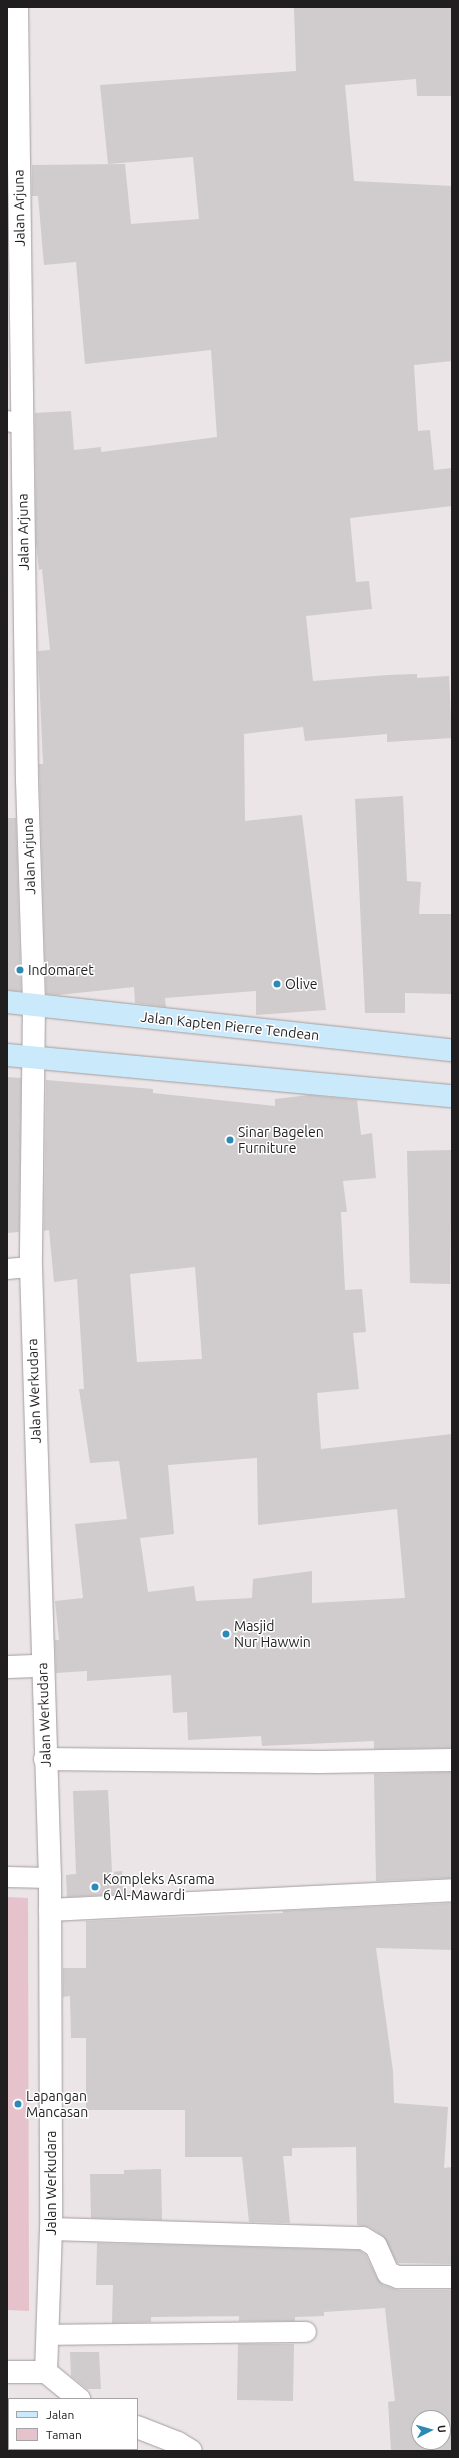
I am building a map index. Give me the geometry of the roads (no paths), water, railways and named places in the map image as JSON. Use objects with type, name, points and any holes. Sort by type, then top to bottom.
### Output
[{"type":"main road","name":"Jalan Kapten Pierre Tendean","points":[[7,1002],[452,1050]]},
{"type":"main road","points":[[7,1055],[452,1096]]},
{"type":"street","name":"Jalan Arjuna","points":[[17,7],[15,423],[34,1005],[34,1058]]},
{"type":"street","name":"Jalan Werkudara","points":[[34,1058],[31,1267],[45,1759],[50,1878],[51,2229],[46,2372]]},
{"type":"street","points":[[7,1667],[43,1666]]},
{"type":"street","points":[[45,1759],[320,1762],[452,1760]]},
{"type":"street","points":[[50,1910],[452,1890]]},
{"type":"street","points":[[51,2229],[362,2238],[376,2246],[388,2273],[398,2277],[452,2277]]},
{"type":"street","points":[[7,2372],[46,2372],[78,2398]]},
{"type":"street","points":[[138,2427],[178,2443],[190,2451]]},
{"type":"lane","points":[[7,1269],[31,1267]]},
{"type":"lane","points":[[7,1877],[50,1878]]},
{"type":"lane","points":[[48,2335],[306,2332]]},
{"type":"place","name":"Indomaret","points":[[20,970]]},
{"type":"place","name":"Olive","points":[[277,984]]},
{"type":"place","name":"Sinar Bagelen Furniture","points":[[230,1140]]},
{"type":"place","name":"Masjid Nur Hawwin","points":[[226,1634]]},
{"type":"place","name":"Kompleks Asrama 6 Al-Mawardi","points":[[95,1887]]},
{"type":"place","name":"Lapangan Mancasan","points":[[18,2104]]}]
